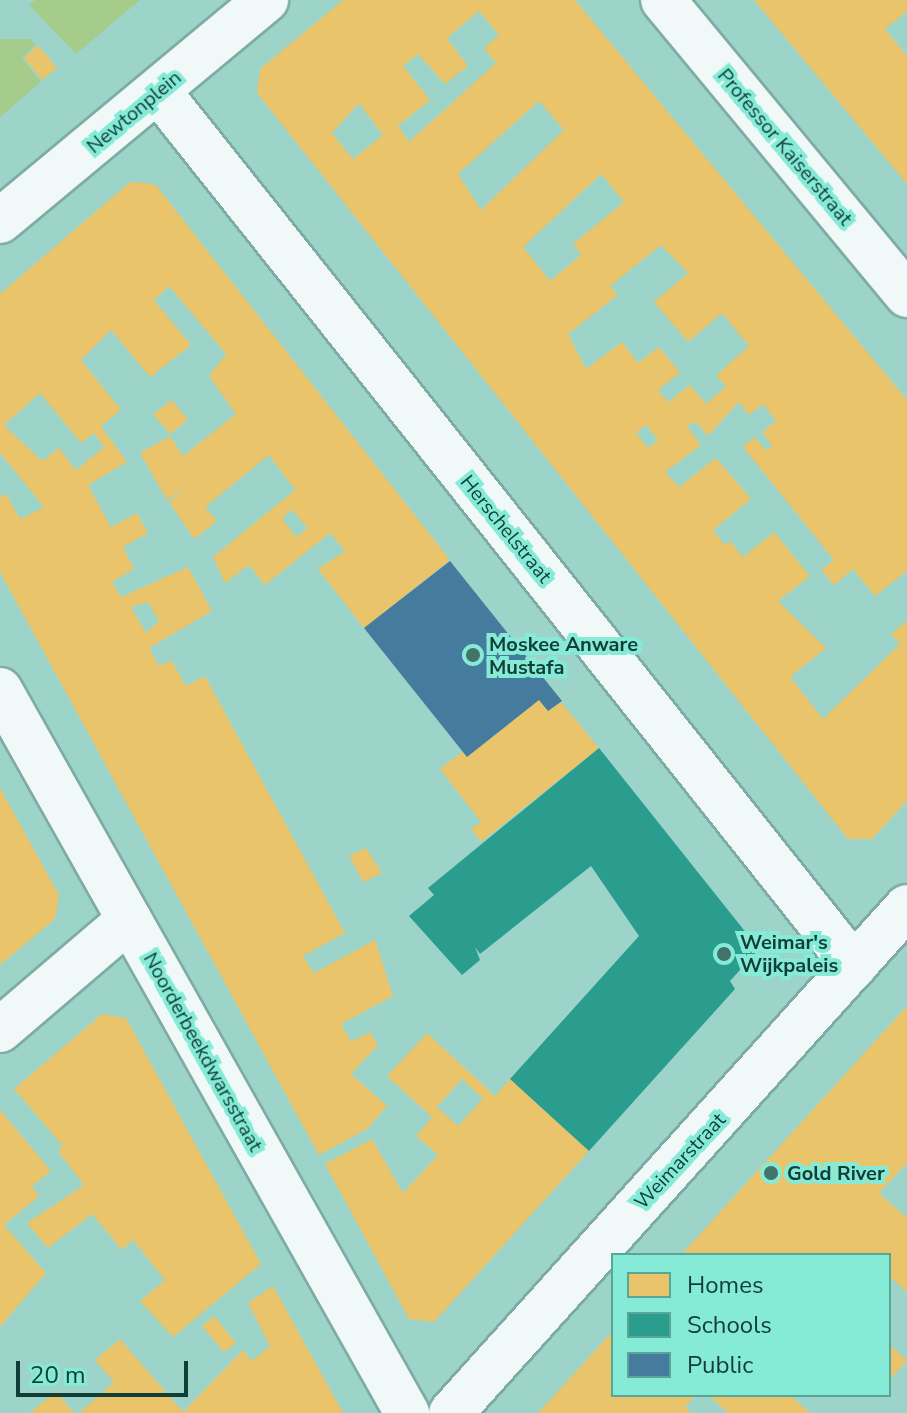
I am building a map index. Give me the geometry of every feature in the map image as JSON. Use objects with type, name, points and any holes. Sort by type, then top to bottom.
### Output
[{"type":"street","name":"Newtonplein","points":[[0,221],[266,0]]},
{"type":"street","name":"Professor Kaiserstraat","points":[[663,0],[907,295]]},
{"type":"street","name":"Herschelstraat","points":[[159,92],[854,966]]},
{"type":"street","name":"Noorderbeekdwarsstraat","points":[[0,690],[407,1413]]},
{"type":"street","name":"Weimarstraat","points":[[451,1413],[907,907]]},
{"type":"street","points":[[0,1030],[129,920]]},
{"type":"green space","points":[[35,0],[140,0],[76,54],[29,5]]},
{"type":"green space","points":[[0,39],[30,39],[35,45],[22,58],[41,82],[0,117]]},
{"type":"building: Homes","points":[[343,0],[575,0],[907,400],[907,571],[875,596],[853,569],[834,585],[821,570],[834,560],[743,447],[754,437],[766,450],[772,446],[762,432],[776,421],[763,404],[749,415],[739,402],[708,436],[696,422],[687,426],[701,445],[665,472],[679,487],[716,458],[751,499],[713,530],[725,545],[730,541],[743,557],[774,532],[810,576],[778,601],[826,648],[790,677],[823,719],[900,644],[891,634],[907,621],[907,801],[872,839],[848,839],[257,93],[260,69]],"holes":[[[479,11],[499,35],[484,48],[496,63],[409,142],[398,126],[430,100],[403,66],[418,54],[445,84],[468,66],[447,38]],[[539,101],[564,130],[481,210],[458,174]],[[359,103],[383,135],[353,159],[332,133]],[[601,174],[624,202],[573,244],[581,255],[550,281],[523,247]],[[661,245],[688,273],[654,302],[688,342],[722,313],[749,346],[716,375],[726,386],[706,404],[690,385],[668,402],[658,390],[680,373],[659,347],[638,363],[622,342],[586,369],[568,334],[618,295],[610,286]],[[646,425],[658,440],[648,448],[636,433]]]},
{"type":"building: Homes","points":[[754,0],[907,0],[907,11],[885,29],[907,56],[907,184]]},
{"type":"building: Homes","points":[[38,45],[57,68],[42,80],[24,58]]},
{"type":"building: Homes","points":[[130,182],[155,184],[450,560],[364,628],[318,569],[345,551],[330,533],[265,585],[249,565],[225,583],[213,557],[295,490],[269,455],[205,507],[217,521],[194,539],[169,502],[185,488],[167,500],[140,453],[170,436],[183,456],[236,414],[209,376],[226,354],[169,286],[154,300],[191,345],[150,377],[111,330],[81,360],[121,410],[101,426],[127,462],[88,485],[111,527],[137,513],[148,533],[123,547],[134,569],[112,582],[121,597],[188,567],[212,611],[149,648],[159,666],[171,660],[186,686],[205,676],[345,933],[303,956],[314,973],[375,940],[393,996],[341,1024],[351,1042],[370,1032],[378,1045],[351,1074],[387,1106],[367,1129],[319,1155],[0,572],[0,497],[6,494],[20,519],[44,507],[0,453],[0,294]],"holes":[[[40,393],[81,443],[94,433],[104,447],[76,470],[59,448],[42,461],[4,425]],[[292,510],[308,528],[296,537],[282,518]],[[148,602],[159,621],[146,633],[131,607]]]},
{"type":"building: Homes","points":[[172,400],[188,420],[170,434],[153,414]]},
{"type":"building: Homes","points":[[539,700],[548,711],[561,702],[599,748],[481,842],[471,829],[481,822],[440,769],[462,752],[467,757]]},
{"type":"building: Homes","points":[[0,788],[59,895],[55,919],[0,965]]},
{"type":"building: Homes","points":[[366,848],[382,873],[363,882],[349,856]]},
{"type":"building: Homes","points":[[907,1006],[907,1163],[879,1193],[907,1218],[907,1292],[891,1278],[891,1253],[683,1253]]},
{"type":"building: Homes","points":[[102,1014],[126,1018],[261,1264],[173,1337],[140,1301],[165,1280],[133,1240],[122,1250],[92,1214],[48,1248],[27,1223],[84,1185],[58,1151],[63,1146],[14,1089]]},
{"type":"building: Homes","points":[[427,1033],[495,1096],[510,1079],[589,1151],[434,1322],[409,1319],[325,1164],[372,1139],[403,1193],[438,1155],[416,1136],[432,1117],[387,1076]],"holes":[[[462,1079],[483,1099],[458,1126],[437,1107]]]},
{"type":"building: Homes","points":[[0,1110],[51,1171],[32,1186],[39,1196],[4,1225],[46,1273],[0,1327]]},
{"type":"building: Homes","points":[[273,1286],[343,1413],[79,1413],[114,1382],[95,1360],[120,1339],[183,1412],[243,1350],[252,1361],[270,1346],[248,1303]]},
{"type":"building: Homes","points":[[214,1316],[236,1343],[224,1352],[202,1326]]},
{"type":"building: Homes","points":[[611,1333],[611,1397],[694,1397],[685,1407],[691,1413],[538,1413]]},
{"type":"building: Homes","points":[[891,1346],[907,1360],[891,1379]]},
{"type":"building: Homes","points":[[56,1391],[74,1413],[30,1413]]},
{"type":"building: Homes","points":[[710,1397],[792,1397],[810,1413],[728,1413]]},
{"type":"building: Schools","points":[[599,748],[759,949],[730,981],[735,989],[589,1151],[510,1079],[639,936],[591,866],[480,954],[475,947],[480,960],[462,975],[409,916],[434,895],[428,888]]},
{"type":"building: Public","points":[[450,561],[562,701],[548,711],[539,700],[467,757],[364,628]]},
{"type":"place","name":"Moskee Anware Mustafa","points":[[473,655]]},
{"type":"place","name":"Weimar's Wijkpaleis","points":[[724,954]]},
{"type":"place","name":"Gold River","points":[[771,1173]]}]
